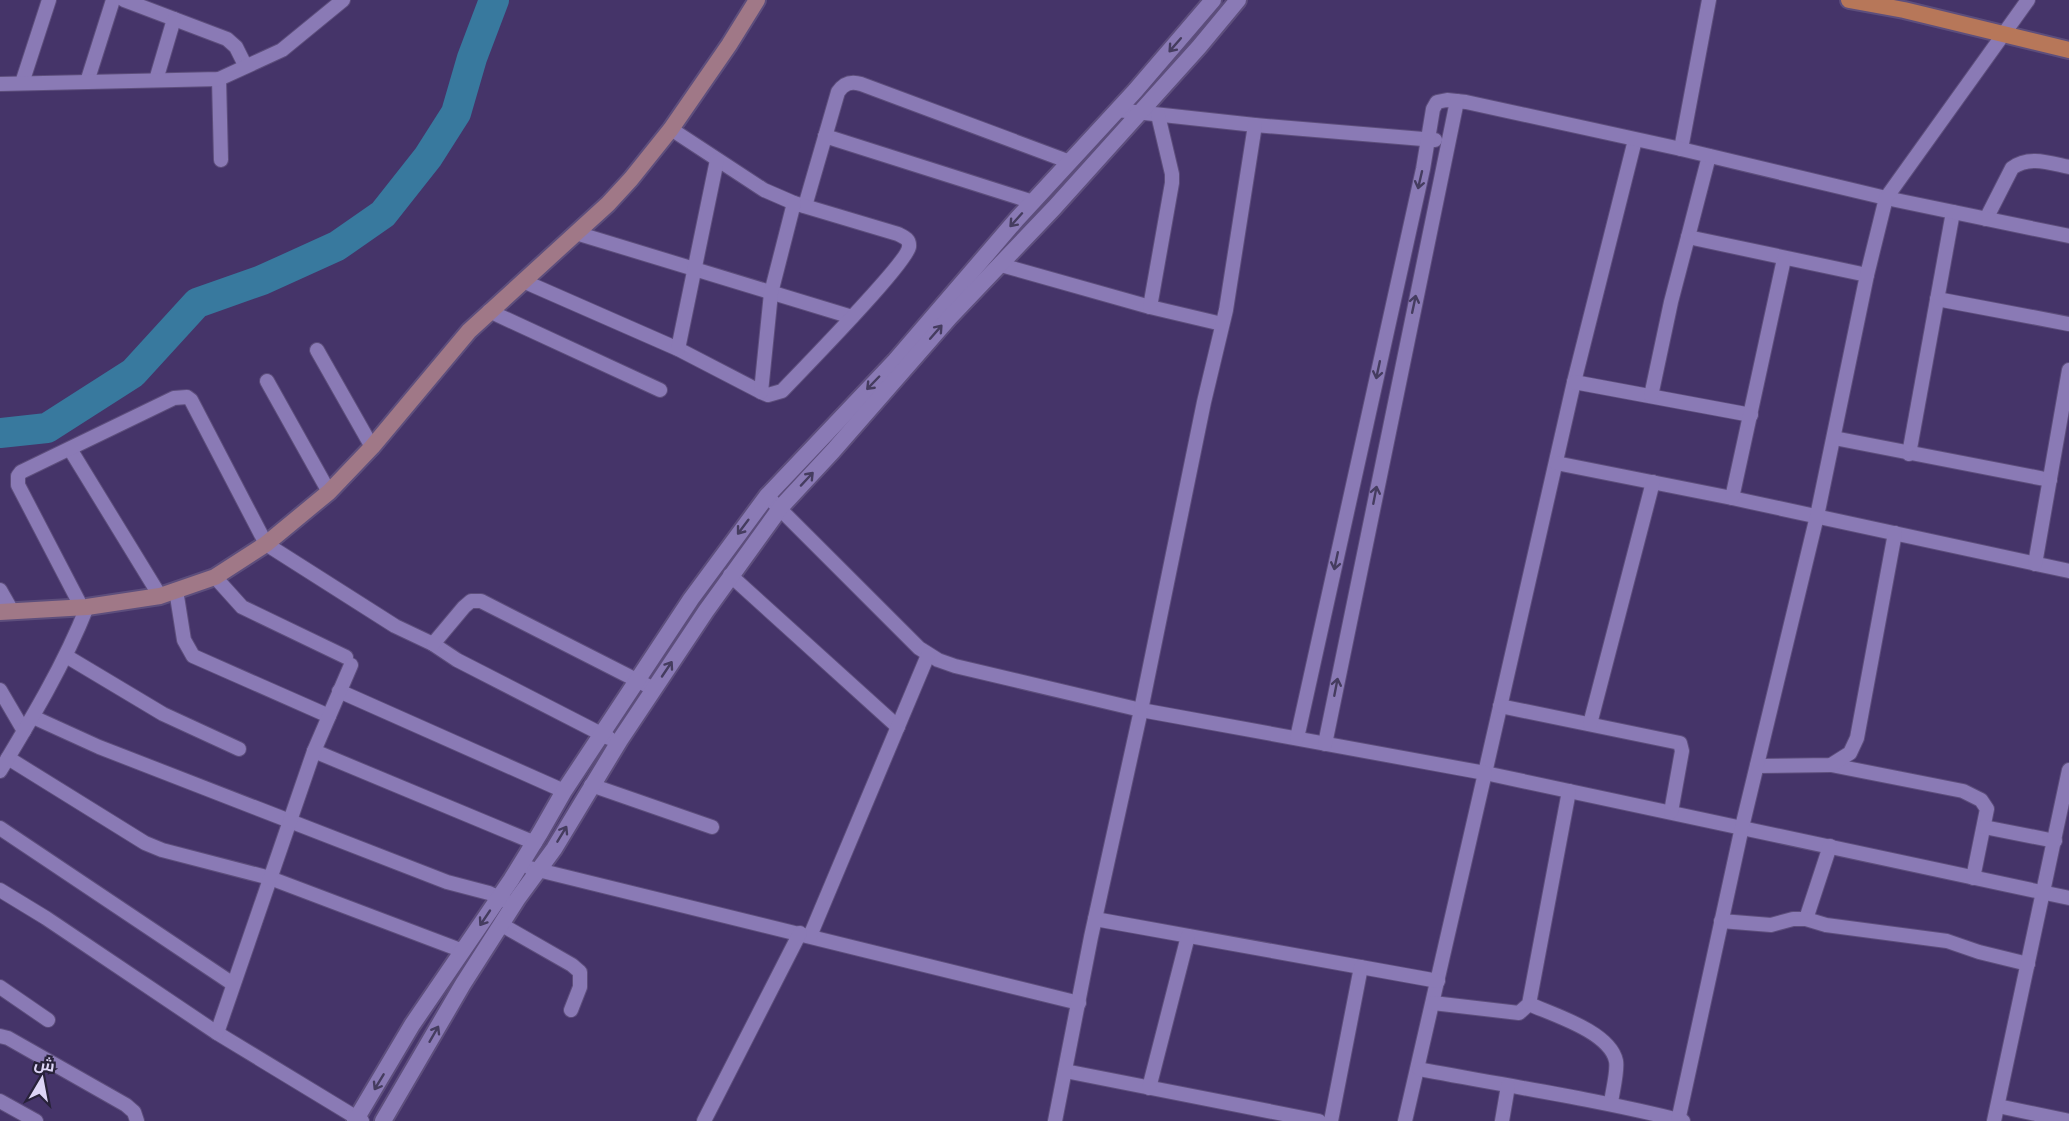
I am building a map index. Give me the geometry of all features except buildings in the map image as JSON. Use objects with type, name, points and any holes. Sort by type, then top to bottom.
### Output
[{"type":"main road","points":[[6,612],[84,608],[168,593],[215,577],[266,544],[329,492],[372,447],[469,331],[632,179],[671,129],[757,0]]},
{"type":"main road","points":[[1849,0],[1897,5],[2002,35],[2069,50]]},
{"type":"street","points":[[22,83],[48,0]]},
{"type":"street","points":[[87,82],[113,0]]},
{"type":"street","points":[[124,0],[234,43],[245,65]]},
{"type":"street","points":[[0,84],[219,79],[245,65],[282,50],[343,0]]},
{"type":"street","points":[[0,890],[46,918],[217,1033],[358,1120],[412,1025],[535,843],[564,791],[691,599],[767,496],[895,361],[1213,0]]},
{"type":"street","points":[[383,1121],[463,984],[514,905],[554,849],[618,743],[730,575],[780,508],[945,322],[1001,265],[1140,113],[1238,0]]},
{"type":"street","points":[[1681,150],[1709,0]]},
{"type":"street","points":[[1419,1069],[1611,1103],[1680,1121],[1721,921],[1818,516],[1867,275],[1886,198],[2028,0]]},
{"type":"street","points":[[156,80],[174,19]]},
{"type":"street","points":[[219,79],[221,160]]},
{"type":"street","points":[[760,392],[771,293],[841,87],[856,83],[1070,162]]},
{"type":"street","points":[[1324,744],[1457,100]]},
{"type":"street","points":[[1297,738],[1410,229],[1433,109],[1437,102],[1457,100],[1886,198],[2069,236]]},
{"type":"street","points":[[1117,110],[1255,125],[1448,141]]},
{"type":"street","points":[[1150,307],[1172,183],[1172,174],[1158,115]]},
{"type":"street","points":[[1055,1121],[1095,919],[1222,324],[1255,125]]},
{"type":"street","points":[[523,281],[678,349],[768,394],[782,391],[852,317],[908,251],[907,239],[898,234],[800,205],[764,190],[671,129]]},
{"type":"street","points":[[825,136],[1033,202]]},
{"type":"street","points":[[1405,1121],[1419,1069],[1574,382],[1635,140]]},
{"type":"street","points":[[1651,396],[1671,302],[1709,156]]},
{"type":"street","points":[[678,349],[717,160]]},
{"type":"street","points":[[1986,219],[2012,168],[2018,163],[2037,160],[2069,166]]},
{"type":"street","points":[[1909,454],[1953,212]]},
{"type":"street","points":[[1410,229],[1429,234]]},
{"type":"street","points":[[576,232],[852,317]]},
{"type":"street","points":[[1688,237],[1867,275]]},
{"type":"street","points":[[1732,498],[1784,259]]},
{"type":"street","points":[[1001,265],[1150,307],[1222,324]]},
{"type":"street","points":[[1937,299],[2069,324]]},
{"type":"street","points":[[489,311],[660,390]]},
{"type":"street","points":[[317,350],[372,447]]},
{"type":"street","points":[[2035,564],[2069,370]]},
{"type":"street","points":[[267,381],[329,492]]},
{"type":"street","points":[[1574,382],[1751,415]]},
{"type":"street","points":[[463,951],[270,878],[162,850],[145,843],[3,762],[33,717],[66,656],[84,608],[17,482],[18,476],[21,472],[174,398],[187,397],[191,400],[266,544],[395,626],[618,743]]},
{"type":"street","points":[[1369,415],[1390,420]]},
{"type":"street","points":[[1834,438],[2050,480]]},
{"type":"street","points":[[70,449],[168,593],[184,640],[193,656],[329,716]]},
{"type":"street","points":[[1556,463],[1818,516],[2069,571]]},
{"type":"street","points":[[1590,724],[1653,482]]},
{"type":"street","points":[[767,496],[928,655],[955,666],[1141,710],[1485,773],[2069,898]]},
{"type":"street","points":[[1831,765],[1850,753],[1857,738],[1894,533]]},
{"type":"street","points":[[730,575],[898,727]]},
{"type":"street","points":[[215,577],[242,607],[349,661],[314,750],[217,1033]]},
{"type":"street","points":[[0,590],[6,612]]},
{"type":"street","points":[[691,599],[706,611]]},
{"type":"street","points":[[433,644],[464,607],[471,601],[481,601],[654,688]]},
{"type":"street","points":[[704,1121],[805,935],[928,655]]},
{"type":"street","points":[[66,656],[155,709],[239,749]]},
{"type":"street","points":[[0,690],[24,731]]},
{"type":"street","points":[[339,691],[564,791]]},
{"type":"street","points":[[1500,706],[1680,743],[1682,751],[1671,812]]},
{"type":"street","points":[[33,717],[99,747],[447,882],[498,897],[514,905]]},
{"type":"street","points":[[314,750],[535,843]]},
{"type":"street","points":[[1757,766],[1831,765],[1963,790],[1981,800],[1987,810],[1973,878]]},
{"type":"street","points":[[1994,1121],[2055,840],[2064,817],[2069,770]]},
{"type":"street","points":[[591,785],[712,827]]},
{"type":"street","points":[[1434,1003],[1519,1013],[1529,1004],[1569,791]]},
{"type":"street","points":[[1984,827],[2055,840]]},
{"type":"street","points":[[0,828],[233,984]]},
{"type":"street","points":[[1806,919],[1830,846]]},
{"type":"street","points":[[521,864],[538,871],[1079,1004]]},
{"type":"street","points":[[1095,919],[1438,981]]},
{"type":"street","points":[[1721,921],[1771,925],[1793,919],[1806,919],[1826,925],[1947,941],[1979,952],[2028,964]]},
{"type":"street","points":[[502,925],[572,965],[580,972],[580,987],[571,1010]]},
{"type":"street","points":[[1149,1088],[1188,936]]},
{"type":"street","points":[[1331,1121],[1361,967]]},
{"type":"street","points":[[0,987],[48,1020]]},
{"type":"street","points":[[1529,1004],[1575,1024],[1608,1044],[1617,1062],[1611,1103]]},
{"type":"street","points":[[0,1036],[8,1038],[126,1105],[134,1112],[137,1121]]},
{"type":"street","points":[[1065,1071],[1319,1121]]},
{"type":"street","points":[[1502,1121],[1508,1086]]},
{"type":"street","points":[[0,1101],[36,1121]]},
{"type":"street","points":[[1998,1106],[2069,1121]]},
{"type":"waterway","points":[[0,433],[47,428],[133,373],[197,303],[262,280],[337,246],[383,214],[428,157],[456,113],[472,58],[494,0]]}]
